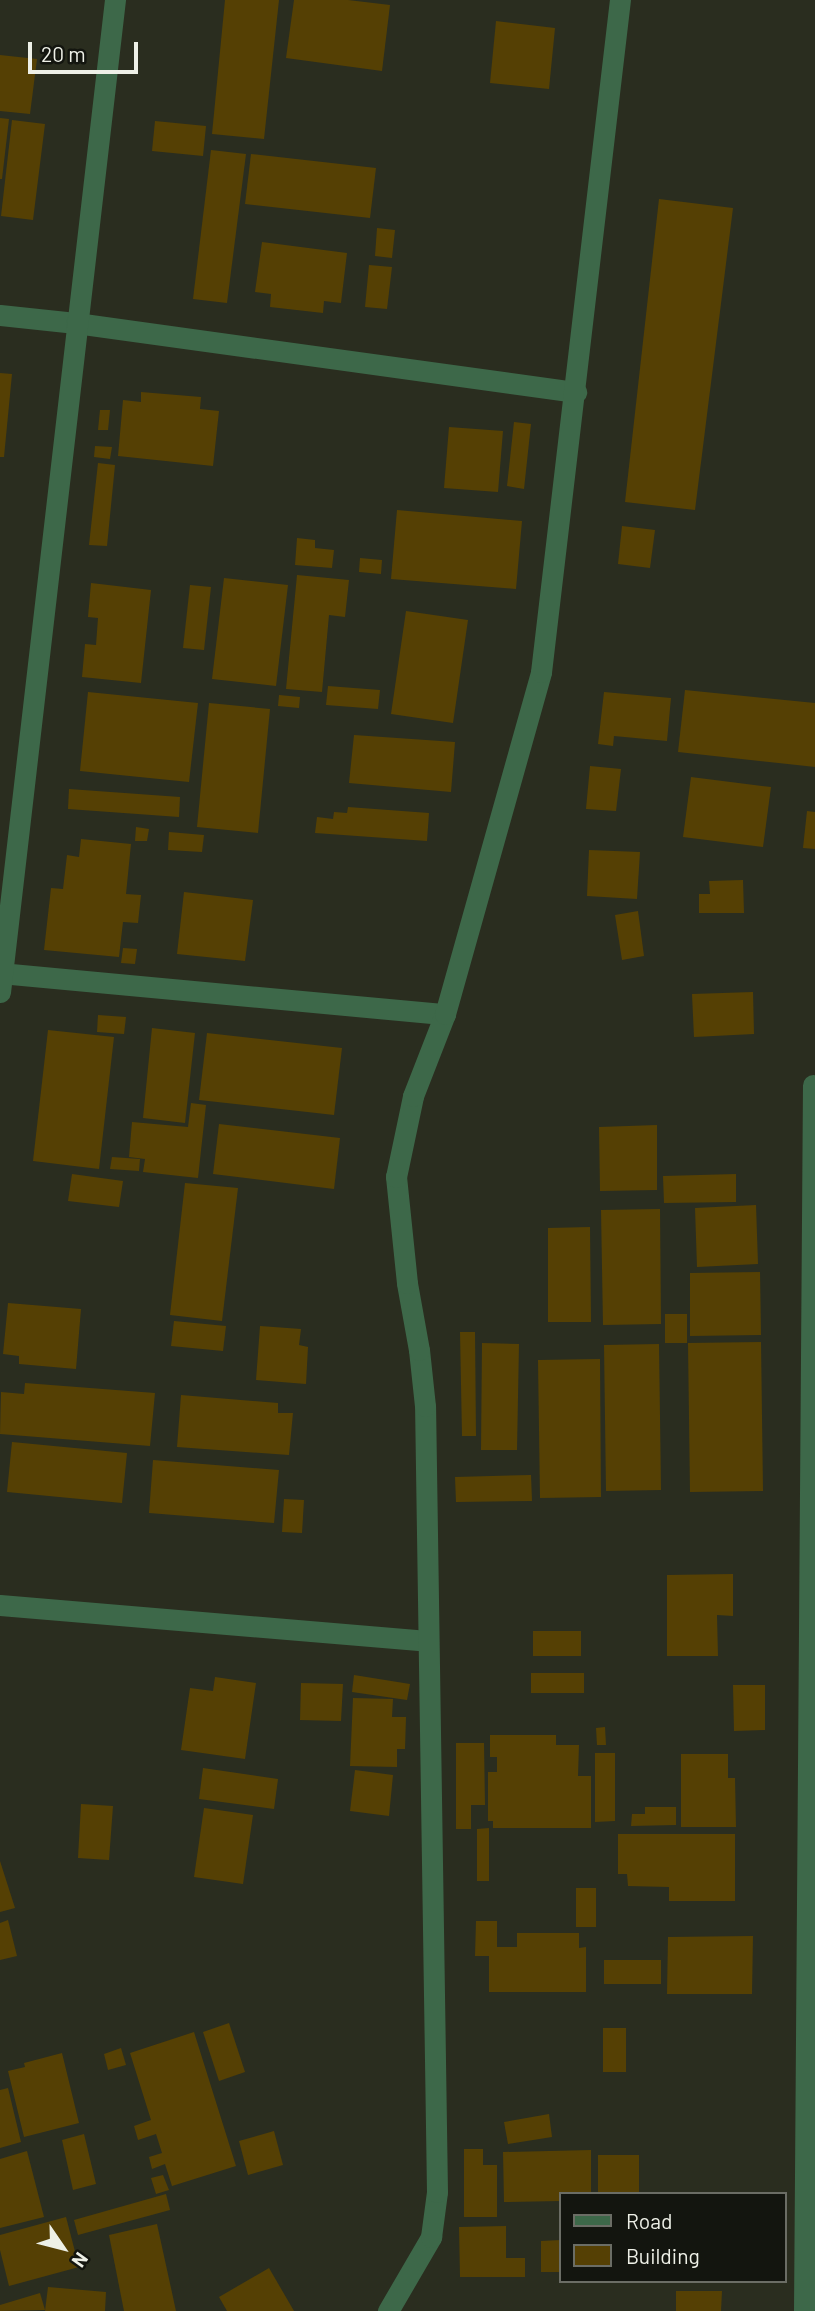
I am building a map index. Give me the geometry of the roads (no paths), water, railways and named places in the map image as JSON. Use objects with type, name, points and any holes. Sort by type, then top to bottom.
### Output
[{"type":"street","points":[[115,0],[1,979],[445,1014]]},
{"type":"street","points":[[387,2311],[431,2237],[437,2192],[425,1406],[419,1350],[407,1283],[397,1177],[413,1096],[445,1014],[541,672],[620,0]]},
{"type":"street","points":[[0,315],[76,323],[576,392]]},
{"type":"street","points":[[804,2311],[811,2030],[813,1085]]},
{"type":"street","points":[[0,1605],[427,1641]]}]
